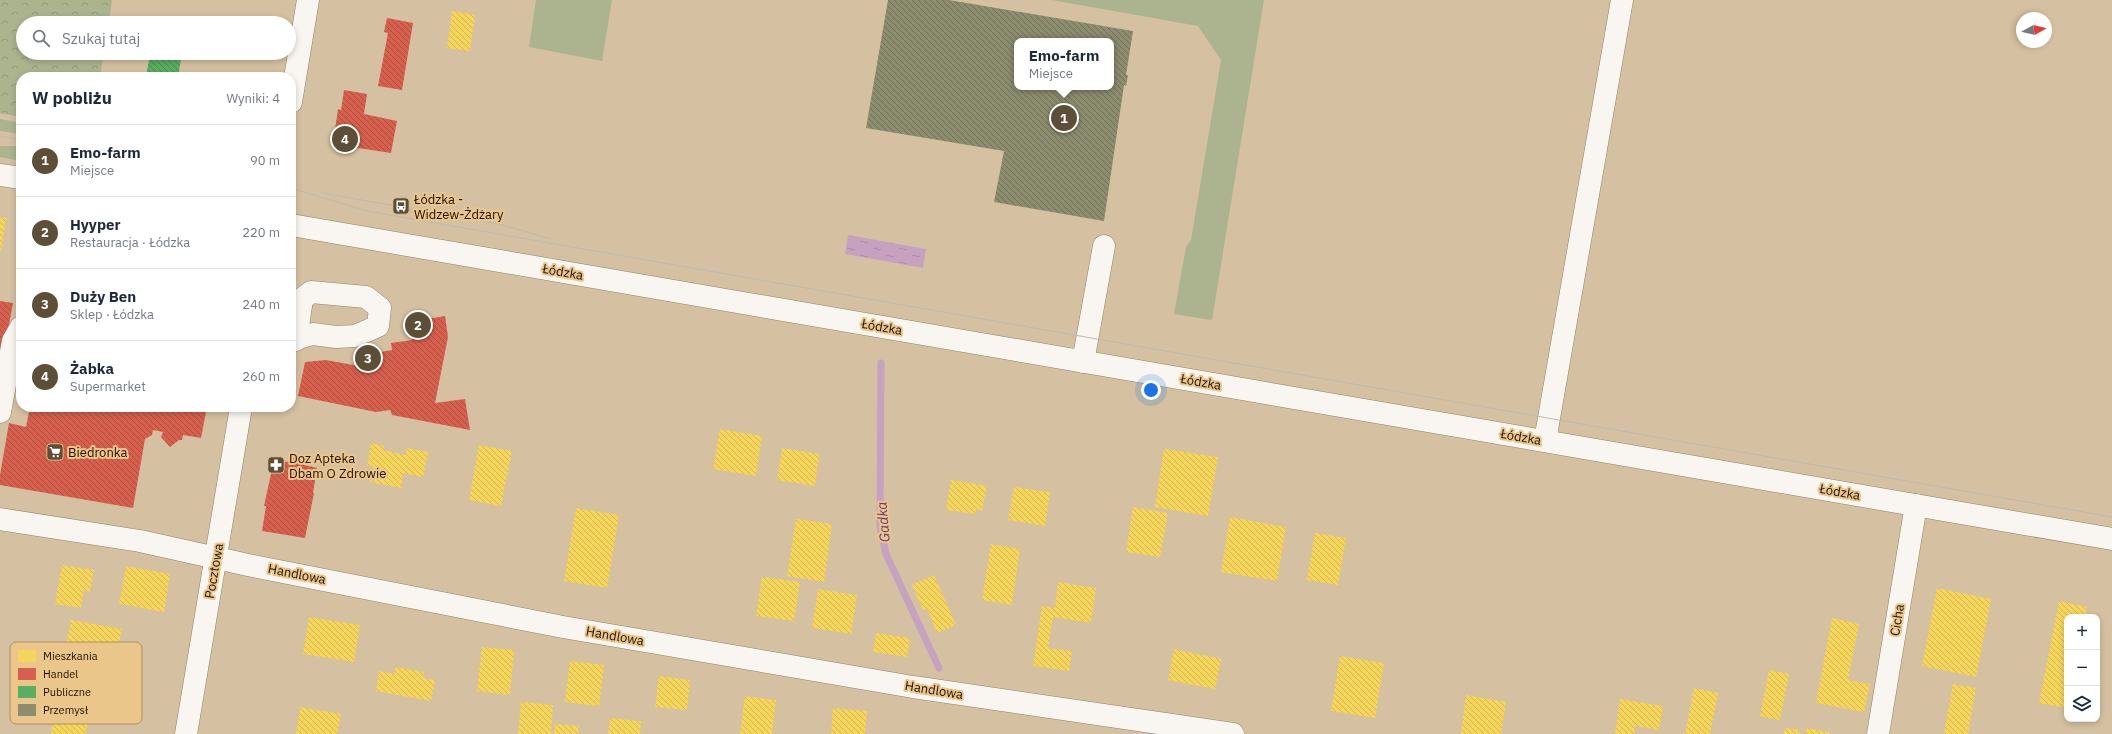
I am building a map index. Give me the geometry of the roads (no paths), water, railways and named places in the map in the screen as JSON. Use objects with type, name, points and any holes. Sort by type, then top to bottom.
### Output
[{"type":"street","points":[[296,72],[308,0]]},
{"type":"street","points":[[1545,441],[1622,0]]},
{"type":"street","points":[[0,175],[16,177]]},
{"type":"street","name":"Łódzka","points":[[296,226],[2112,539]]},
{"type":"street","points":[[1083,362],[1104,246]]},
{"type":"street","points":[[0,412],[12,341],[16,335]]},
{"type":"street","name":"Pocztowa","points":[[186,734],[240,412]]},
{"type":"street","name":"Cicha","points":[[1878,734],[1916,505]]},
{"type":"street","name":"Handlowa","points":[[0,519],[140,541],[216,556],[248,565],[563,627],[913,687],[1233,734]]},
{"type":"water","points":[[848,235],[926,249],[923,268],[845,254]]},
{"type":"waterway","name":"Gadka","points":[[881,363],[880,526],[886,554],[939,668]]},
{"type":"tram line","points":[[0,136],[16,139]]},
{"type":"tram line","points":[[296,190],[367,211],[2112,517]]},
{"type":"tram line","points":[[322,193],[499,224],[551,239]]},
{"type":"place","name":"Emo-farm","points":[[1064,118]]},
{"type":"place","name":"Żabka","points":[[345,139]]},
{"type":"place","name":"Łódzka - Widzew-Żdżary","points":[[401,206]]},
{"type":"place","name":"Hyyper","points":[[418,325]]},
{"type":"place","name":"Duży Ben","points":[[368,358]]},
{"type":"place","name":"Biedronka","points":[[55,452]]},
{"type":"place","name":"Doz Apteka Dbam O Zdrowie","points":[[276,465]]}]
